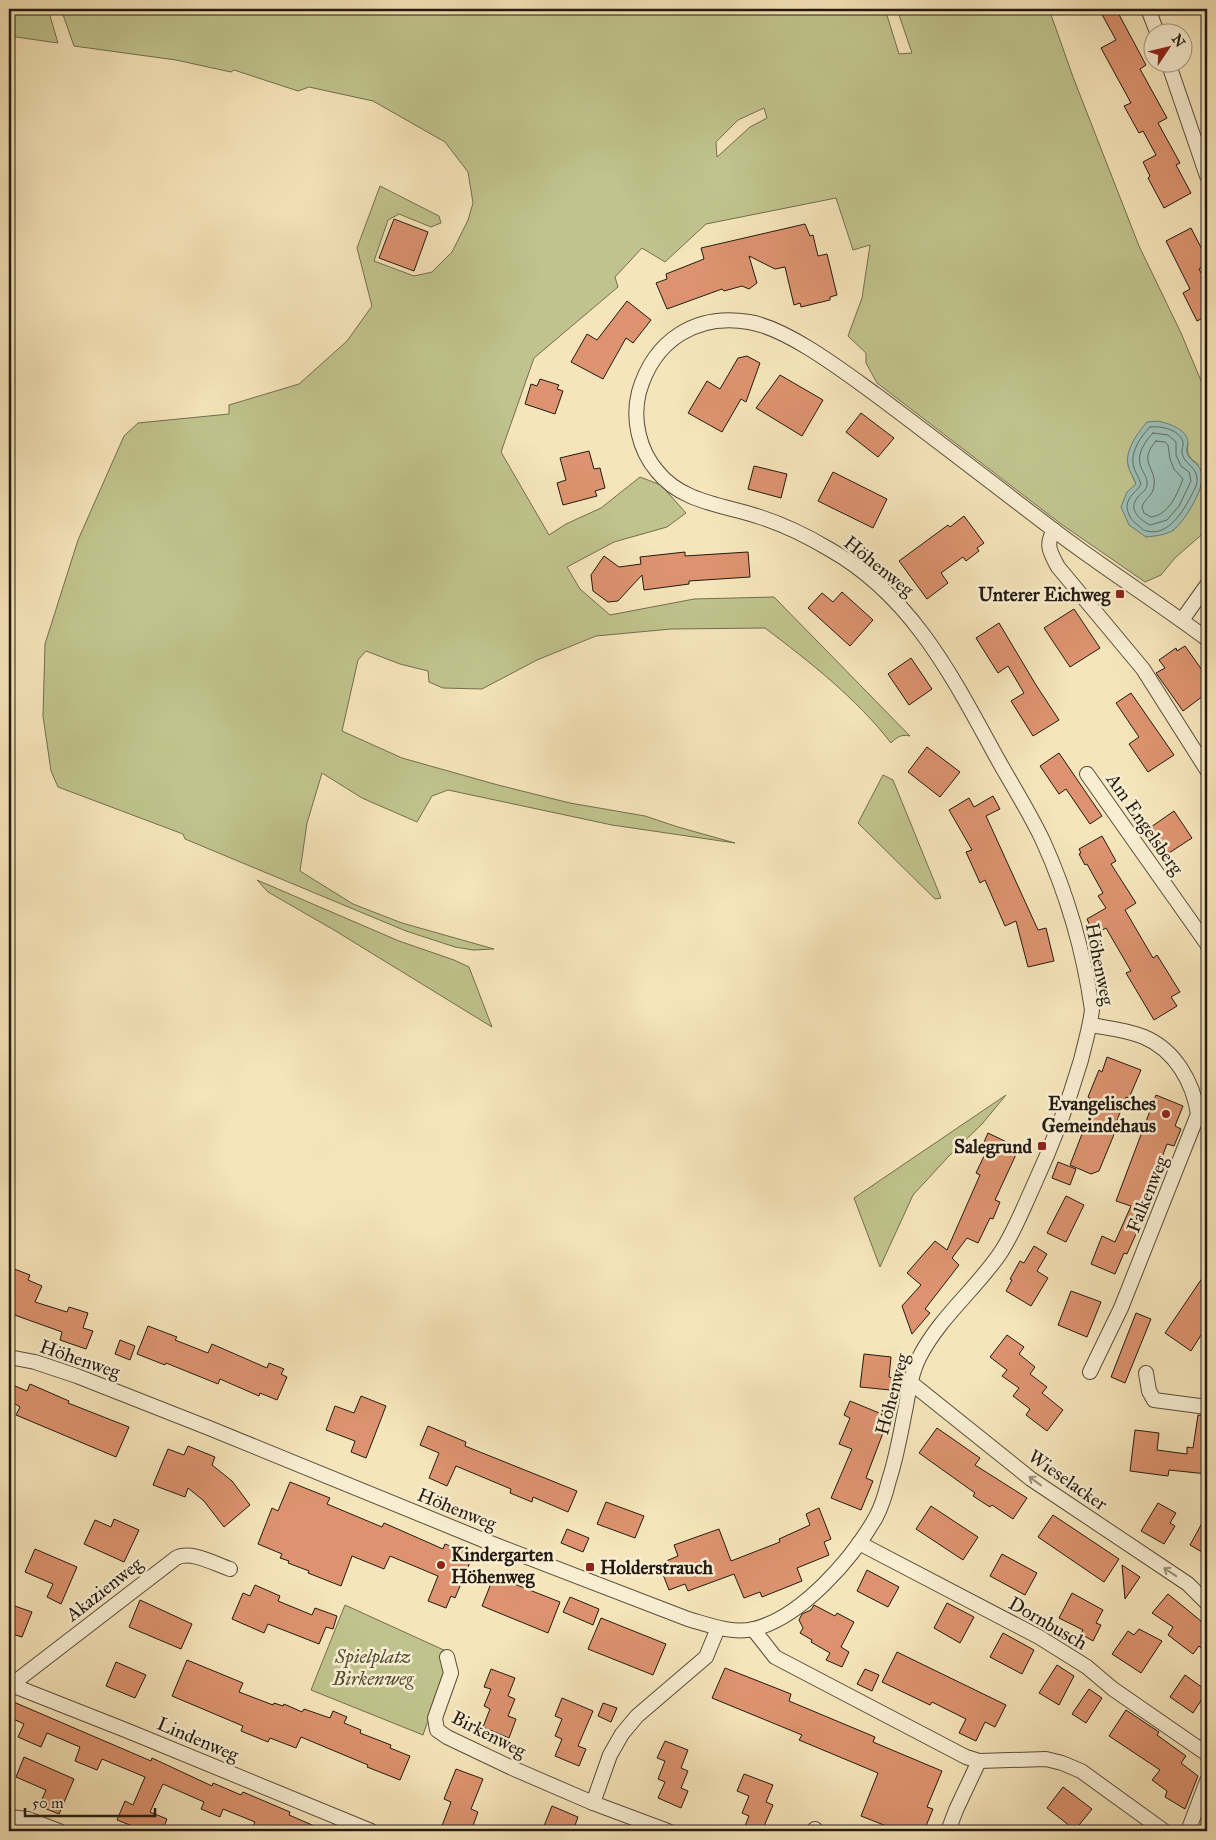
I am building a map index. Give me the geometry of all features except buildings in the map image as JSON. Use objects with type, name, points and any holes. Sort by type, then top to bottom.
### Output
[{"type":"street","points":[[1148,9],[1153,22]]},
{"type":"street","points":[[1171,72],[1207,176]]},
{"type":"street","name":"Höhenweg","points":[[9,1357],[35,1362],[77,1376],[653,1607],[718,1628],[753,1629],[770,1623],[817,1590],[859,1543],[876,1517],[890,1477],[910,1382],[919,1356],[929,1340],[1001,1251],[1015,1225],[1058,1131],[1091,1025],[1092,1010],[1069,908],[1050,859],[1035,827],[963,695],[928,638],[888,592],[834,552],[797,531],[757,516],[690,496],[670,484],[650,462],[639,437],[636,411],[642,382],[659,351],[688,329],[705,322],[751,322],[773,329],[812,350],[849,375],[950,449],[1054,530],[1207,639]]},
{"type":"street","points":[[1054,530],[1048,543],[1058,567],[1143,669],[1207,770]]},
{"type":"street","points":[[1182,620],[1207,585]]},
{"type":"street","name":"Am Engelsberg","points":[[1087,774],[1207,944]]},
{"type":"street","name":"Falkenweg","points":[[1090,1372],[1121,1308],[1198,1114],[1196,1099],[1189,1082],[1171,1054],[1143,1036],[1091,1025]]},
{"type":"street","points":[[1146,1374],[1149,1391],[1154,1400],[1207,1408]]},
{"type":"street","name":"Wieselacker","points":[[910,1382],[1031,1479],[1188,1584],[1207,1603]]},
{"type":"street","name":"Dornbusch","points":[[859,1543],[1039,1637],[1087,1667],[1113,1689],[1207,1754]]},
{"type":"street","name":"Akazienweg","points":[[10,1684],[176,1558],[184,1555],[193,1556],[230,1569]]},
{"type":"street","points":[[593,1803],[610,1755],[622,1734],[637,1716],[706,1657],[718,1628]]},
{"type":"street","points":[[753,1629],[775,1657],[966,1757],[979,1761],[1046,1759],[1062,1763],[1081,1771],[1164,1831]]},
{"type":"street","name":"Birkenweg","points":[[447,1657],[452,1673],[435,1718],[437,1730],[447,1737],[512,1768],[593,1803],[668,1831]]},
{"type":"street","name":"Lindenweg","points":[[10,1684],[371,1831]]},
{"type":"street","points":[[948,1831],[979,1761]]},
{"type":"street","points":[[1188,1831],[1207,1781]]},
{"type":"street","points":[[9,1817],[28,1819],[59,1831]]},
{"type":"green space","points":[[9,9],[48,9],[58,43],[9,36]]},
{"type":"green space","points":[[61,9],[885,9],[899,54],[912,53],[897,9],[1049,9],[1073,77],[1139,246],[1181,333],[1207,395],[1207,530],[1175,558],[1161,575],[1145,582],[1061,524],[877,383],[866,363],[866,353],[848,336],[862,298],[870,245],[853,250],[836,198],[706,224],[665,262],[642,248],[615,277],[618,287],[534,358],[501,452],[549,535],[566,524],[601,508],[640,477],[661,485],[686,513],[667,527],[614,542],[567,567],[580,589],[610,615],[694,599],[774,597],[910,736],[899,736],[891,743],[848,696],[765,628],[671,629],[596,636],[537,660],[482,689],[443,688],[429,682],[428,671],[400,664],[366,651],[358,660],[342,731],[402,758],[570,803],[645,816],[735,843],[612,825],[448,790],[432,796],[417,822],[362,798],[322,773],[307,823],[300,871],[353,904],[402,923],[494,949],[473,950],[455,947],[406,931],[185,839],[183,834],[58,787],[51,771],[43,716],[45,644],[78,540],[124,436],[138,423],[229,414],[229,405],[299,384],[347,341],[372,306],[357,248],[380,186],[439,216],[441,223],[431,227],[399,214],[388,220],[374,261],[414,276],[432,272],[452,252],[468,220],[473,203],[468,172],[445,142],[373,101],[309,87],[298,91],[234,70],[231,72],[176,60],[74,46]],"holes":[[[764,108],[767,118],[750,127],[717,157],[716,142],[738,120]],[[1188,444],[1188,454],[1198,464],[1202,484],[1188,512],[1173,531],[1136,484],[1128,465]]]},
{"type":"green space","points":[[883,775],[893,780],[941,898],[935,899],[858,823]]},
{"type":"green space","points":[[257,880],[399,941],[469,967],[492,1027],[334,930],[268,892]]},
{"type":"green space","points":[[1006,1095],[982,1124],[913,1195],[880,1267],[854,1198]]},
{"type":"green space","name":"Spielplatz Birkenweg","points":[[345,1605],[446,1651],[444,1674],[423,1735],[311,1690]]},
{"type":"water","points":[[1158,421],[1176,427],[1187,437],[1187,453],[1201,470],[1202,480],[1193,505],[1177,527],[1160,535],[1146,537],[1129,525],[1121,507],[1127,492],[1136,484],[1128,465],[1130,447],[1147,422]]},
{"type":"place","name":"Unterer Eichweg","points":[[1120,594]]},
{"type":"place","name":"Evangelisches Gemeindehaus","points":[[1166,1114]]},
{"type":"place","name":"Salegrund","points":[[1042,1146]]},
{"type":"place","name":"Kindergarten Höhenweg","points":[[441,1565]]},
{"type":"place","name":"Holderstrauch","points":[[590,1567]]}]
